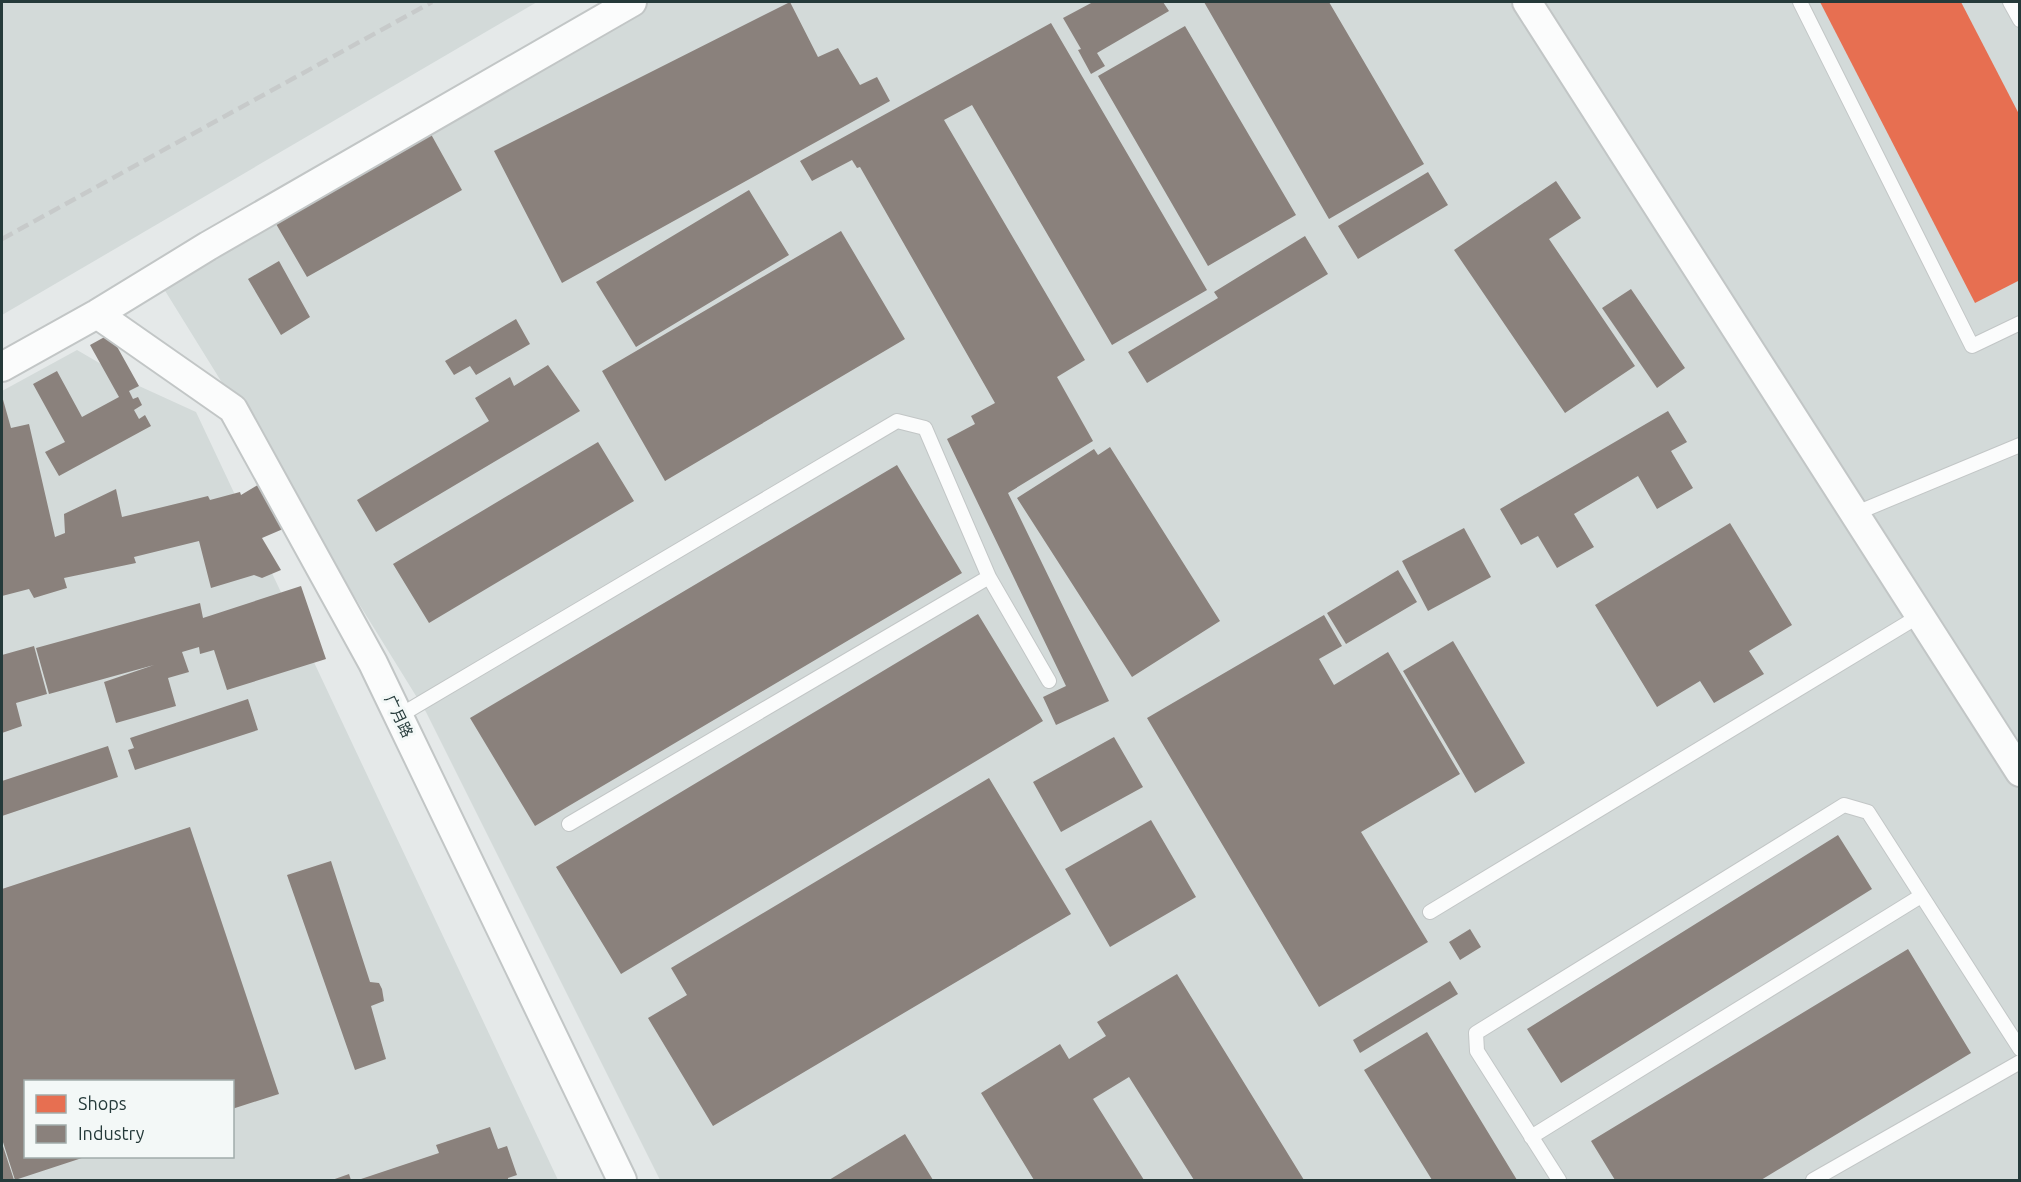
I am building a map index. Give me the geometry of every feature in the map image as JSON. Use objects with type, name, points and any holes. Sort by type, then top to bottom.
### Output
[{"type":"street","points":[[2,367],[632,2]]},
{"type":"street","points":[[1527,2],[2019,772]]},
{"type":"street","name":"广月路","points":[[97,314],[233,409],[373,663],[622,1180]]},
{"type":"lane","points":[[1800,2],[1972,346],[2019,323]]},
{"type":"lane","points":[[2010,2],[2019,20]]},
{"type":"lane","points":[[399,716],[897,421],[925,428],[989,577],[1049,681]]},
{"type":"lane","points":[[1854,514],[2019,445]]},
{"type":"lane","points":[[569,824],[989,577]]},
{"type":"lane","points":[[1430,912],[1919,616]]},
{"type":"lane","points":[[1559,1180],[1477,1051],[1476,1033],[1844,805],[1868,812],[2019,1049]]},
{"type":"lane","points":[[1531,1137],[1922,896]]},
{"type":"lane","points":[[1813,1180],[2019,1062]]},
{"type":"shaded area","points":[[2,2],[537,2],[2,315]]},
{"type":"shaded area","points":[[636,2],[2019,2],[2019,1180],[660,1180],[426,712],[159,281]]},
{"type":"shaded area","points":[[77,350],[139,386],[196,412],[558,1180],[2,1180],[2,391]]},
{"type":"building: Shops","points":[[1820,2],[1961,2],[2020,116],[2020,280],[1975,303]]},
{"type":"building: Industry","points":[[790,2],[818,57],[838,48],[860,85],[877,77],[890,101],[562,283],[494,151]]},
{"type":"building: Industry","points":[[1093,2],[1163,2],[1169,11],[1097,53],[1105,66],[1091,74],[1078,50],[1081,49],[1063,18]]},
{"type":"building: Industry","points":[[1204,2],[1329,2],[1424,164],[1329,219]]},
{"type":"building: Industry","points":[[1051,23],[1207,290],[1112,345],[972,105],[944,120],[1085,360],[1057,377],[1093,441],[1008,493],[1109,701],[1056,725],[1043,697],[1066,686],[947,439],[975,424],[971,416],[995,403],[860,167],[857,168],[852,160],[812,181],[800,161]]},
{"type":"building: Industry","points":[[1185,26],[1296,215],[1208,266],[1098,76]]},
{"type":"building: Industry","points":[[427,127],[462,190],[307,277],[272,217]]},
{"type":"building: Industry","points":[[1428,172],[1448,205],[1358,259],[1338,226]]},
{"type":"building: Industry","points":[[1556,181],[1581,218],[1549,239],[1635,366],[1565,413],[1454,250]]},
{"type":"building: Industry","points":[[749,190],[789,255],[636,347],[596,282]]},
{"type":"building: Industry","points":[[841,231],[905,339],[665,481],[602,371]]},
{"type":"building: Industry","points":[[1305,236],[1328,274],[1147,383],[1128,352],[1218,298],[1214,292]]},
{"type":"building: Industry","points":[[279,261],[310,317],[281,335],[248,279]]},
{"type":"building: Industry","points":[[1631,289],[1685,368],[1657,388],[1602,308]]},
{"type":"building: Industry","points":[[516,319],[530,344],[476,375],[470,366],[454,375],[445,361]]},
{"type":"building: Industry","points":[[110,334],[139,386],[129,391],[133,399],[138,397],[142,405],[134,410],[139,419],[145,415],[151,426],[59,476],[45,452],[65,442],[33,384],[57,371],[82,417],[119,397],[90,345]]},
{"type":"building: Industry","points":[[548,365],[580,411],[376,532],[357,500],[489,421],[475,398],[510,377],[514,386]]},
{"type":"building: Industry","points":[[2,396],[11,428],[29,424],[55,537],[65,533],[64,514],[116,489],[122,517],[208,496],[210,500],[240,492],[241,495],[261,483],[283,529],[262,538],[281,570],[262,578],[254,575],[211,588],[199,541],[134,557],[136,563],[64,578],[67,588],[34,598],[29,589],[2,596]]},
{"type":"building: Industry","points":[[1668,411],[1687,442],[1671,451],[1693,488],[1657,509],[1638,476],[1574,514],[1594,547],[1557,568],[1538,536],[1521,545],[1500,509]]},
{"type":"building: Industry","points":[[598,442],[634,501],[429,623],[393,564]]},
{"type":"building: Industry","points":[[1110,447],[1220,621],[1132,677],[1017,498],[1094,449],[1098,455]]},
{"type":"building: Industry","points":[[897,465],[962,573],[535,826],[470,718]]},
{"type":"building: Industry","points":[[1730,523],[1792,625],[1749,651],[1764,674],[1714,703],[1700,681],[1657,707],[1595,605]]},
{"type":"building: Industry","points":[[1464,528],[1491,577],[1428,611],[1402,561]]},
{"type":"building: Industry","points":[[1398,570],[1417,602],[1346,644],[1327,613]]},
{"type":"building: Industry","points":[[301,586],[326,659],[227,690],[214,650],[200,654],[199,647],[182,652],[189,672],[168,678],[176,706],[116,723],[104,682],[154,665],[49,694],[36,648],[200,603],[203,618]]},
{"type":"building: Industry","points":[[978,614],[1043,721],[621,974],[556,867]]},
{"type":"building: Industry","points":[[1324,615],[1342,646],[1319,659],[1334,685],[1388,652],[1460,774],[1361,832],[1428,942],[1319,1007],[1147,718]]},
{"type":"building: Industry","points":[[1453,641],[1525,763],[1475,793],[1403,671]]},
{"type":"building: Industry","points":[[34,646],[47,694],[16,703],[22,726],[2,733],[2,655]]},
{"type":"building: Industry","points":[[248,699],[258,730],[135,770],[128,750],[134,748],[130,738]]},
{"type":"building: Industry","points":[[1114,737],[1143,787],[1061,832],[1033,782]]},
{"type":"building: Industry","points":[[108,746],[118,777],[2,816],[2,781]]},
{"type":"building: Industry","points":[[989,778],[1071,914],[713,1126],[648,1018],[687,995],[671,968]]},
{"type":"building: Industry","points":[[1151,820],[1196,897],[1110,947],[1065,869]]},
{"type":"building: Industry","points":[[190,827],[279,1094],[234,1108],[234,1080],[24,1080],[24,1158],[82,1158],[15,1180],[2,1139],[2,889]]},
{"type":"building: Industry","points":[[1838,835],[1872,889],[1561,1083],[1527,1029]]},
{"type":"building: Industry","points":[[331,861],[370,982],[379,983],[384,1001],[371,1006],[386,1059],[355,1070],[287,875]]},
{"type":"building: Industry","points":[[1470,929],[1481,947],[1460,960],[1449,942]]},
{"type":"building: Industry","points":[[1908,949],[1971,1053],[1761,1180],[1615,1180],[1591,1141]]},
{"type":"building: Industry","points":[[1177,974],[1304,1180],[1194,1180],[1129,1077],[1093,1099],[1144,1180],[1034,1180],[981,1093],[1060,1044],[1069,1059],[1106,1036],[1097,1022]]},
{"type":"building: Industry","points":[[1450,981],[1458,994],[1360,1053],[1353,1040]]},
{"type":"building: Industry","points":[[1427,1032],[1517,1180],[1432,1180],[1364,1070]]},
{"type":"building: Industry","points":[[490,1127],[498,1149],[507,1146],[517,1175],[508,1180],[358,1180],[439,1153],[436,1145]]},
{"type":"building: Industry","points":[[905,1134],[933,1180],[829,1180]]},
{"type":"building: Industry","points":[[2,1143],[14,1180],[2,1180]]},
{"type":"building: Industry","points":[[349,1174],[351,1180],[332,1180]]},
{"type":"railway","points":[[2,239],[432,2]]}]
